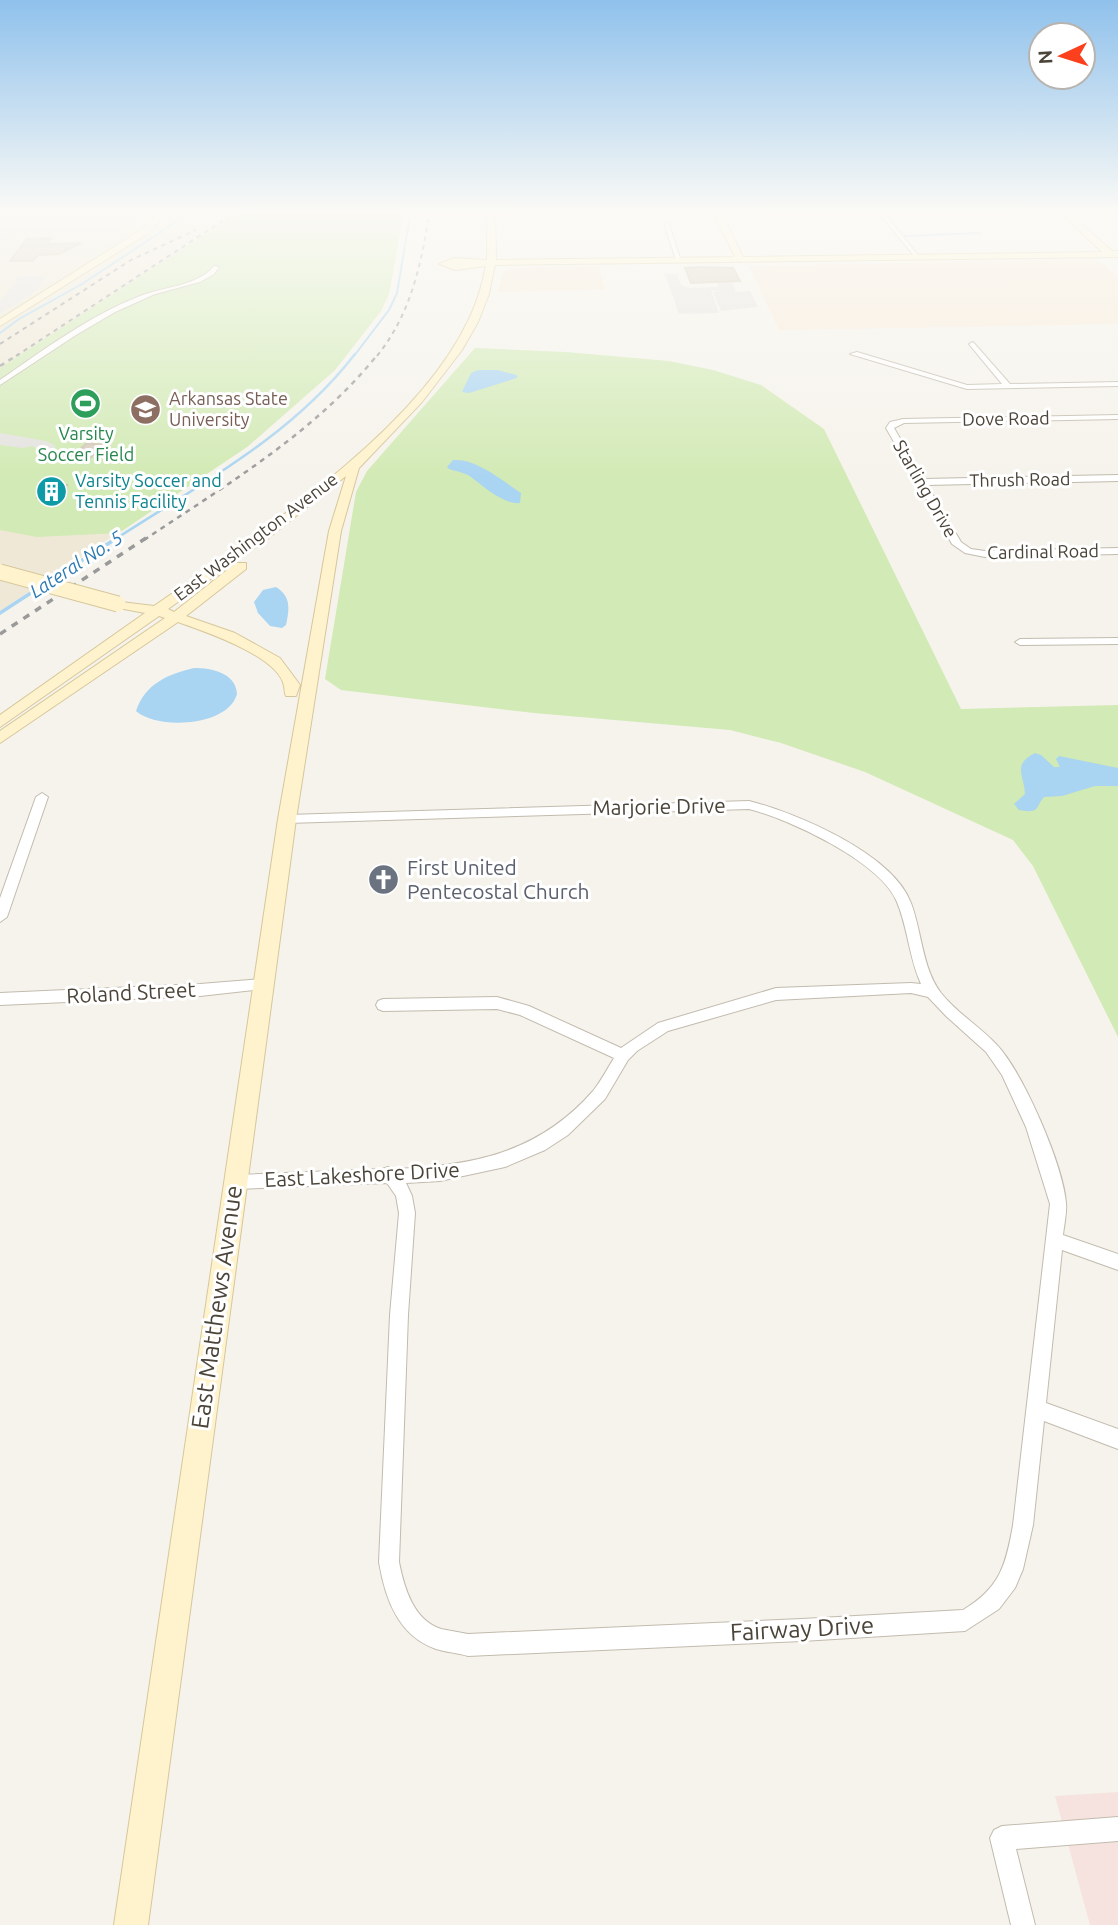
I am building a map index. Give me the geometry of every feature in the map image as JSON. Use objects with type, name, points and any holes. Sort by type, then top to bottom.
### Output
[{"type":"street","points":[[0,323],[37,300]]},
{"type":"street","points":[[0,383],[106,314],[136,300]]},
{"type":"street","points":[[354,470],[419,399],[460,347],[479,300]]},
{"type":"street","points":[[973,344],[1008,386]]},
{"type":"street","points":[[854,354],[954,385],[1118,384]]},
{"type":"street","name":"Dove Road","points":[[894,423],[1118,417]]},
{"type":"street","name":"Starling Drive","points":[[894,423],[890,428],[957,544],[968,551]]},
{"type":"street","name":"East Washington Avenue","points":[[0,722],[159,611],[310,500],[346,470],[354,470]]},
{"type":"street","name":"East Washington Avenue","points":[[0,738],[176,617],[325,501],[354,470]]},
{"type":"street","name":"East Matthews Avenue","points":[[131,1925],[287,819],[335,531],[354,470]]},
{"type":"street","name":"Thrush Road","points":[[922,482],[1118,478]]},
{"type":"street","name":"Cardinal Road","points":[[968,551],[985,554],[1118,551]]},
{"type":"street","points":[[0,572],[118,604],[159,611],[230,636],[253,650],[280,688],[291,693],[305,717]]},
{"type":"street","points":[[205,594],[204,617],[210,628]]},
{"type":"street","points":[[1020,642],[1118,641]]},
{"type":"street","points":[[0,917],[42,797]]},
{"type":"street","name":"Marjorie Drive","points":[[287,819],[566,808],[748,805],[762,808],[803,824],[884,875],[895,887],[904,904],[909,929],[933,992]]},
{"type":"street","name":"Roland Street","points":[[0,999],[200,990],[262,984]]},
{"type":"street","name":"East Lakeshore Drive","points":[[235,1182],[462,1171],[505,1160],[539,1145],[562,1130],[600,1094],[623,1056],[663,1027],[768,996],[792,992],[911,988],[933,992]]},
{"type":"street","name":"Fairway Drive","points":[[388,1174],[396,1181],[406,1198],[407,1213],[399,1315],[389,1562],[392,1586],[409,1618],[435,1637],[468,1645],[965,1620],[983,1611],[995,1600],[1008,1584],[1015,1567],[1058,1214],[1055,1189],[1012,1078],[983,1039],[933,992]]},
{"type":"street","points":[[383,1005],[498,1003],[524,1010],[623,1056]]},
{"type":"street","points":[[1055,1240],[1118,1262]]},
{"type":"street","points":[[1035,1408],[1118,1439]]},
{"type":"street","points":[[1023,1925],[1002,1838],[1118,1829]]},
{"type":"shaded area","name":"Arkansas State University","points":[[0,300],[386,300],[381,311],[335,370],[247,447],[0,611]]},
{"type":"shaded area","points":[[2,300],[22,300],[0,313]]},
{"type":"shaded area","points":[[674,300],[714,300],[719,313],[679,314]]},
{"type":"shaded area","points":[[716,300],[754,300],[758,307],[721,311]]},
{"type":"shaded area","points":[[765,300],[1118,300],[1118,324],[779,330]]},
{"type":"shaded area","points":[[0,433],[46,441],[54,445],[58,456],[41,458],[41,453],[33,446],[22,448],[0,445]]},
{"type":"shaded area","points":[[1118,1792],[1118,1925],[1090,1925],[1055,1796]]},
{"type":"green space","points":[[104,300],[386,300],[381,311],[335,370],[247,447],[119,533],[37,537],[0,530],[0,368]]},
{"type":"green space","points":[[475,348],[669,361],[713,370],[761,385],[824,429],[961,709],[1118,705],[1118,1037],[1033,866],[1013,840],[865,772],[781,743],[730,730],[534,713],[341,690],[325,679],[356,492],[367,471]]},
{"type":"water","points":[[478,370],[497,370],[517,375],[517,378],[469,393],[462,392],[471,373]]},
{"type":"water","points":[[453,460],[480,466],[498,477],[521,493],[520,503],[507,501],[469,476],[449,469],[447,467]]},
{"type":"water","points":[[276,587],[285,595],[288,604],[286,625],[282,628],[270,626],[258,613],[254,602],[263,590]]},
{"type":"water","points":[[194,668],[222,673],[232,681],[237,694],[231,705],[207,719],[191,722],[159,721],[136,711],[151,687],[175,673]]},
{"type":"water","points":[[1035,753],[1054,767],[1060,767],[1056,759],[1059,756],[1118,768],[1118,786],[1095,786],[1062,796],[1044,797],[1036,809],[1019,810],[1014,804],[1025,794],[1021,766]]},
{"type":"building","points":[[87,443],[104,445],[86,462],[68,460]]},
{"type":"building","name":"Varsity Soccer and Tennis Facility","points":[[67,485],[63,496],[37,498],[42,486]]},
{"type":"waterway","points":[[0,333],[53,300]]},
{"type":"waterway","name":"Lateral No. 5","points":[[354,356],[394,300]]},
{"type":"waterway","name":"Lateral No. 5","points":[[114,540],[211,479],[273,434],[303,410],[355,354]]},
{"type":"waterway","name":"Lateral No. 5","points":[[51,580],[117,538]]},
{"type":"waterway","name":"Lateral No. 5","points":[[0,613],[40,587]]},
{"type":"railway","points":[[0,344],[69,300]]},
{"type":"railway","points":[[16,356],[102,300]]},
{"type":"railway","points":[[377,356],[399,322],[409,300]]},
{"type":"railway","points":[[0,366],[19,354]]},
{"type":"railway","points":[[144,540],[238,478],[298,433],[354,382],[378,354]]},
{"type":"railway","points":[[0,634],[146,538]]},
{"type":"place","name":"Varsity Soccer Field","points":[[86,404]]},
{"type":"place","name":"Arkansas State University","points":[[146,409]]},
{"type":"place","name":"Varsity Soccer and Tennis Facility","points":[[52,491]]},
{"type":"place","name":"First United Pentecostal Church","points":[[384,880]]}]
